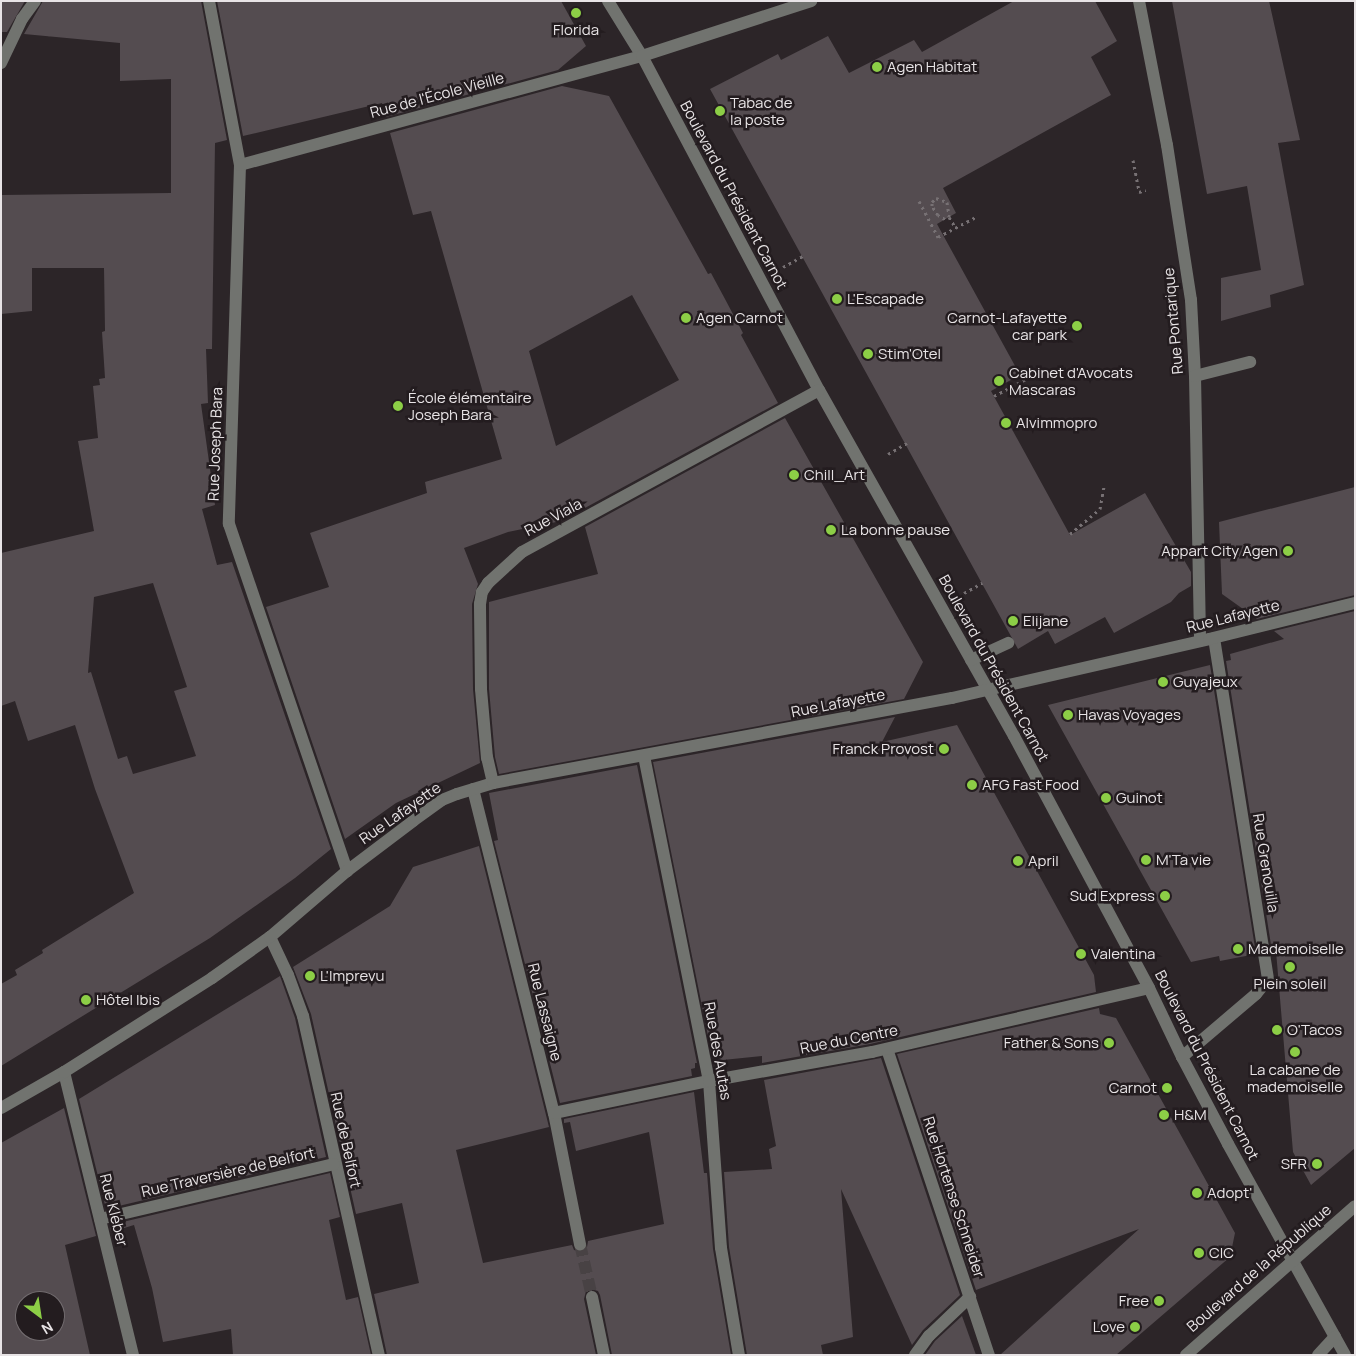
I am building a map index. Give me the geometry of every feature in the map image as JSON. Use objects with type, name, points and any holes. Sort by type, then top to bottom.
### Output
[{"type":"street","points":[[1,63],[22,19],[35,1]]},
{"type":"street","name":"Rue Joseph Bara","points":[[209,1],[240,165],[229,524],[347,871]]},
{"type":"street","name":"Boulevard du Président Carnot","points":[[608,1],[642,56],[819,390],[987,689],[1149,988],[1182,1057],[1346,1355]]},
{"type":"street","name":"Rue de l'École Vieille","points":[[240,165],[642,56],[811,1]]},
{"type":"street","name":"Rue Pontarique","points":[[1139,1],[1167,145],[1189,290],[1195,376],[1200,641]]},
{"type":"street","points":[[1195,376],[1250,362]]},
{"type":"street","name":"Rue Viala","points":[[493,784],[487,758],[481,689],[480,604],[482,592],[488,583],[522,552],[819,390]]},
{"type":"street","name":"Rue Lafayette","points":[[1,1108],[64,1072],[212,978],[270,937],[347,871],[442,800],[493,784],[952,698],[1214,638],[1355,602]]},
{"type":"street","name":"Rue Grenouilla","points":[[1182,1057],[1256,994],[1268,979],[1214,638]]},
{"type":"street","points":[[971,660],[1008,643]]},
{"type":"street","name":"Rue des Autas","points":[[644,756],[709,1081],[721,1248],[739,1355]]},
{"type":"street","name":"Rue Lassaigne","points":[[473,789],[554,1113],[580,1244]]},
{"type":"street","name":"Rue de Belfort","points":[[270,937],[288,975],[303,1016],[334,1164],[379,1355]]},
{"type":"street","name":"Rue du Centre","points":[[554,1113],[709,1081],[888,1049],[1149,988]]},
{"type":"street","name":"Rue Hortense Schneider","points":[[888,1049],[989,1355]]},
{"type":"street","name":"Rue Kléber","points":[[64,1072],[133,1355]]},
{"type":"street","name":"Rue Traversière de Belfort","points":[[100,1219],[334,1164]]},
{"type":"street","name":"Boulevard de la République","points":[[1186,1355],[1355,1206]]},
{"type":"street","points":[[592,1297],[604,1355]]},
{"type":"street","points":[[915,1355],[929,1336],[970,1297]]},
{"type":"street","points":[[1318,1355],[1335,1337]]},
{"type":"path","points":[[1133,160],[1138,185]]},
{"type":"path","points":[[945,219],[938,215],[932,206],[932,202],[936,198],[947,202],[949,217],[956,228]]},
{"type":"path","points":[[919,201],[938,237],[976,217]]},
{"type":"path","points":[[994,396],[1037,372]]},
{"type":"path","points":[[1070,534],[1100,509],[1104,486]]},
{"type":"building","points":[[1,1],[25,1],[7,32],[1,32]]},
{"type":"building","points":[[43,1],[201,1],[227,140],[215,143],[212,349],[206,349],[208,403],[201,404],[215,505],[202,509],[217,565],[232,562],[331,849],[295,878],[210,938],[1,1066],[1,984],[17,975],[15,970],[43,953],[42,950],[134,893],[95,789],[75,725],[28,741],[15,701],[1,706],[1,553],[94,531],[78,441],[98,438],[93,386],[100,385],[99,379],[105,378],[102,332],[105,331],[104,268],[32,268],[32,311],[1,314],[1,195],[171,193],[171,79],[120,81],[120,43],[24,34]],"holes":[[[153,583],[187,687],[174,691],[196,756],[133,774],[127,756],[118,759],[91,672],[88,673],[94,597]]]},
{"type":"building","points":[[217,1],[561,1],[586,46],[558,70],[386,117],[382,103],[243,136]]},
{"type":"building","points":[[1014,1],[1095,1],[1117,41],[1091,57],[1111,95],[943,188],[956,213],[937,224],[1020,375],[991,391],[1070,535],[1145,493],[1191,572],[1191,586],[1179,593],[1171,602],[1114,633],[1105,617],[1055,644],[1048,631],[1018,649],[710,89],[778,54],[781,60],[828,36],[849,73],[914,40],[922,52]]},
{"type":"building","points":[[1172,1],[1269,1],[1300,140],[1278,143],[1304,285],[1270,295],[1271,307],[1221,321],[1221,278],[1261,270],[1247,186],[1207,194]]},
{"type":"building","points":[[562,86],[609,96],[708,274],[711,273],[743,333],[741,335],[778,403],[561,521],[508,532],[464,548],[478,584],[472,604],[473,689],[480,763],[396,803],[345,839],[266,607],[329,587],[310,533],[427,493],[425,482],[502,459],[431,211],[413,215],[390,133]],"holes":[[[632,295],[679,380],[556,446],[529,351]]]},
{"type":"building","points":[[785,418],[923,662],[904,699],[499,774],[495,757],[489,689],[489,602],[598,574],[585,527]]},
{"type":"building","name":"Appart City Agen","points":[[1355,487],[1355,595],[1257,619],[1222,594],[1219,522]]},
{"type":"building","points":[[1355,611],[1355,1148],[1311,1185],[1293,1152],[1276,951],[1272,951],[1226,661],[1231,660],[1230,654],[1284,639],[1274,631]]},
{"type":"building","points":[[1210,665],[1256,954],[1220,961],[1219,956],[1191,962],[1048,705]]},
{"type":"building","points":[[895,717],[882,742],[957,725],[1094,975],[1096,992],[870,1044],[762,1063],[762,1056],[713,1061],[653,762]]},
{"type":"building","points":[[637,765],[697,1063],[695,1063],[695,1068],[691,1069],[692,1076],[560,1103],[494,841],[498,840],[489,793]]},
{"type":"building","points":[[479,846],[549,1127],[456,1150],[483,1263],[572,1245],[574,1250],[582,1252],[587,1247],[588,1241],[664,1224],[649,1132],[576,1151],[570,1122],[564,1123],[564,1119],[694,1092],[704,1173],[707,1173],[713,1249],[731,1355],[612,1355],[600,1295],[598,1291],[591,1289],[586,1291],[584,1299],[596,1355],[387,1355],[374,1294],[419,1283],[402,1203],[356,1214],[311,1014],[293,967],[390,906],[413,867]]},
{"type":"building","points":[[280,976],[295,1018],[326,1157],[106,1209],[79,1099]]},
{"type":"building","points":[[1099,1008],[1100,1014],[1116,1018],[1235,1233],[1230,1257],[1116,1355],[1000,1355],[1139,1229],[976,1290],[897,1054]]},
{"type":"building","points":[[881,1058],[960,1295],[923,1330],[912,1345],[841,1189],[853,1337],[821,1345],[823,1355],[747,1355],[729,1247],[724,1172],[772,1169],[769,1149],[776,1146],[764,1080]]},
{"type":"building","points":[[64,1108],[96,1236],[65,1245],[90,1355],[1,1355],[1,1143]]},
{"type":"building","points":[[330,1173],[340,1217],[329,1220],[346,1300],[358,1297],[371,1355],[233,1355],[231,1329],[163,1342],[152,1288],[134,1225],[111,1232],[110,1225]]},
{"type":"building","points":[[962,1316],[976,1355],[925,1355],[935,1341]]},
{"type":"tunnel","points":[[580,1244],[592,1297]]},
{"type":"place","name":"Florida","points":[[576,13]]},
{"type":"place","name":"Agen Habitat","points":[[877,67]]},
{"type":"place","name":"Tabac de la poste","points":[[720,111]]},
{"type":"place","name":"L'Escapade","points":[[837,299]]},
{"type":"place","name":"Agen Carnot","points":[[686,318]]},
{"type":"place","name":"Carnot-Lafayette car park","points":[[1077,326]]},
{"type":"place","name":"Stim'Otel","points":[[868,354]]},
{"type":"place","name":"Cabinet d'Avocats Mascaras","points":[[999,381]]},
{"type":"place","name":"École élémentaire Joseph Bara","points":[[398,406]]},
{"type":"place","name":"Alvimmopro","points":[[1006,423]]},
{"type":"place","name":"Chill_Art","points":[[794,475]]},
{"type":"place","name":"La bonne pause","points":[[831,530]]},
{"type":"place","name":"Appart City Agen","points":[[1288,551]]},
{"type":"place","name":"Elijane","points":[[1013,621]]},
{"type":"place","name":"Guyajeux","points":[[1163,682]]},
{"type":"place","name":"Havas Voyages","points":[[1068,715]]},
{"type":"place","name":"Franck Provost","points":[[944,749]]},
{"type":"place","name":"AFG Fast Food","points":[[972,785]]},
{"type":"place","name":"Guinot","points":[[1106,798]]},
{"type":"place","name":"M'Ta vie","points":[[1146,860]]},
{"type":"place","name":"April","points":[[1018,861]]},
{"type":"place","name":"Sud Express","points":[[1165,896]]},
{"type":"place","name":"Mademoiselle","points":[[1238,949]]},
{"type":"place","name":"Valentina","points":[[1081,954]]},
{"type":"place","name":"Plein soleil","points":[[1290,967]]},
{"type":"place","name":"L'Imprevu","points":[[310,976]]},
{"type":"place","name":"Hôtel Ibis","points":[[86,1000]]},
{"type":"place","name":"O'Tacos","points":[[1277,1030]]},
{"type":"place","name":"Father & Sons","points":[[1109,1043]]},
{"type":"place","name":"La cabane de mademoiselle","points":[[1295,1052]]},
{"type":"place","name":"Carnot","points":[[1167,1088]]},
{"type":"place","name":"H&M","points":[[1164,1115]]},
{"type":"place","name":"SFR","points":[[1317,1164]]},
{"type":"place","name":"Adopt'","points":[[1197,1193]]},
{"type":"place","name":"CIC","points":[[1199,1253]]},
{"type":"place","name":"Free","points":[[1159,1301]]},
{"type":"place","name":"Love","points":[[1135,1327]]}]
